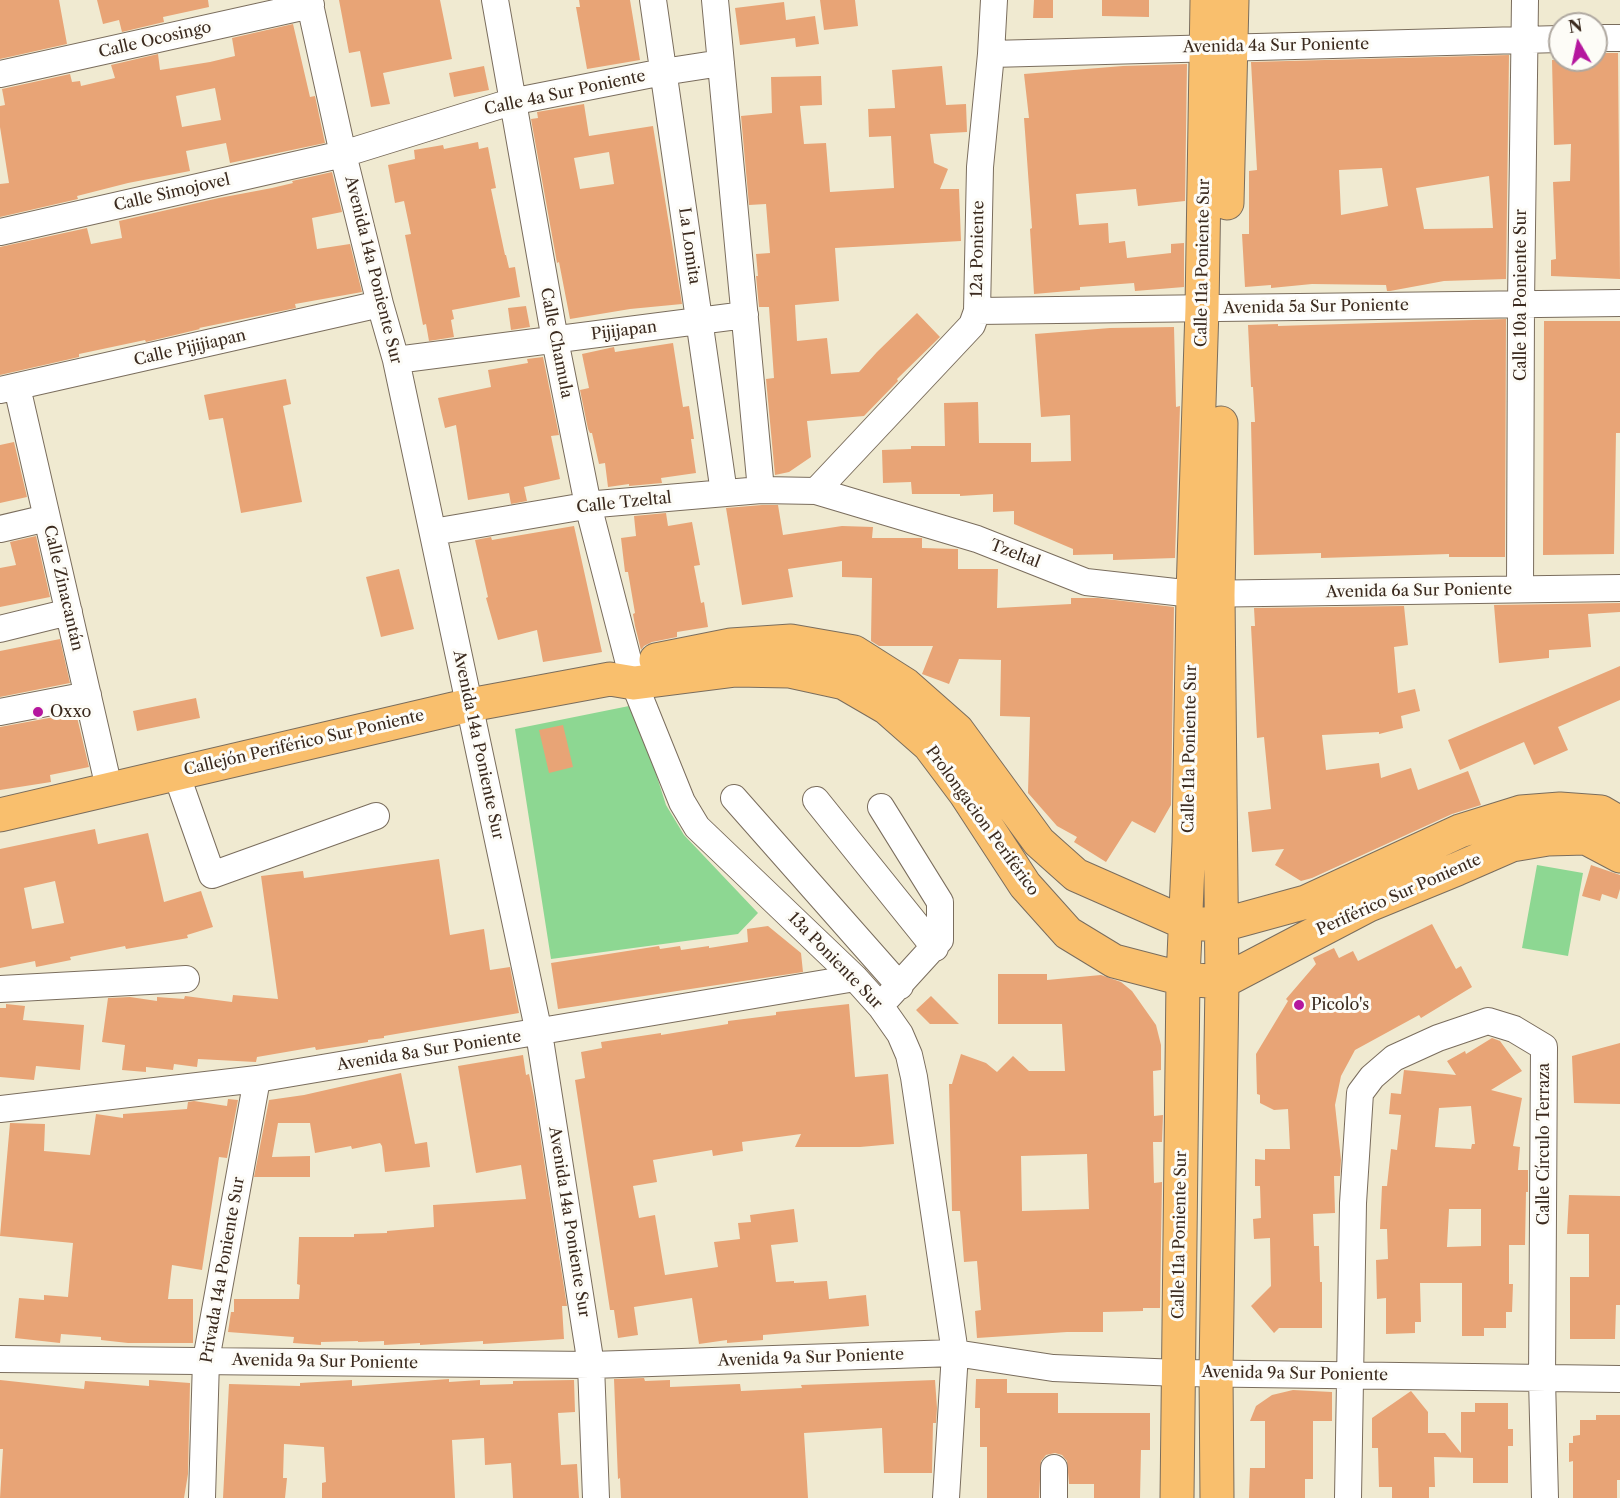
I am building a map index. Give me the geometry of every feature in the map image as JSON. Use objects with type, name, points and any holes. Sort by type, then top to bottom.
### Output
[{"type":"main road","name":"Calle 11a Poniente Sur","points":[[1207,0],[1219,48]]},
{"type":"main road","name":"Calle 11a Poniente Sur","points":[[1177,1498],[1185,923],[1206,595],[1219,48],[1232,0]]},
{"type":"main road","name":"Calle 11a Poniente Sur","points":[[1206,595],[1222,925],[1216,1498]]},
{"type":"main road","name":"Callejón Periférico Sur Poniente","points":[[0,815],[470,705],[624,676],[731,645],[791,641],[854,652],[906,685],[957,730],[1039,842],[1076,875],[1185,923],[1222,925]]},
{"type":"main road","name":"Prolongacion Periférico","points":[[624,676],[736,670],[789,671],[844,683],[886,708],[929,745],[1025,885],[1068,933],[1114,962],[1183,979]]},
{"type":"main road","name":"Periférico Sur Poniente","points":[[1222,925],[1306,902],[1460,831],[1521,812],[1560,809],[1601,812],[1620,822]]},
{"type":"main road","name":"Periférico Sur Poniente","points":[[1222,982],[1369,905],[1512,845],[1548,838],[1586,838],[1620,856]]},
{"type":"main road","points":[[1183,979],[1222,982]]},
{"type":"street","name":"Calle Chamula","points":[[495,0],[555,340],[624,676]]},
{"type":"street","name":"La Lomita","points":[[653,0],[724,493]]},
{"type":"street","points":[[715,0],[761,490]]},
{"type":"street","name":"12a Poniente","points":[[816,491],[972,325],[977,311],[980,167],[994,0]]},
{"type":"street","name":"Calle 10a Poniente Sur","points":[[1520,589],[1525,0]]},
{"type":"street","name":"Calle Ocosingo","points":[[0,74],[310,3]]},
{"type":"street","name":"Avenida 14a Poniente Sur","points":[[310,3],[343,154],[396,360],[539,1032],[591,1365],[596,1498]]},
{"type":"street","name":"Avenida 4a Sur Poniente","points":[[991,54],[1548,39]]},
{"type":"street","name":"Calle 4a Sur Poniente","points":[[343,154],[512,102],[721,63]]},
{"type":"street","name":"Calle Simojovel","points":[[0,232],[343,154]]},
{"type":"street","name":"Avenida 5a Sur Poniente","points":[[977,311],[1620,303]]},
{"type":"street","name":"Calle Pijijiapan","points":[[9,389],[380,304]]},
{"type":"street","name":"Pijijapan","points":[[396,360],[745,315]]},
{"type":"street","name":"Calle Zinacantán","points":[[9,389],[47,518],[109,788]]},
{"type":"street","name":"Calle Tzeltal","points":[[433,532],[588,505],[761,490],[816,491]]},
{"type":"street","name":"Tzeltal","points":[[816,491],[977,539],[1086,582],[1206,595]]},
{"type":"street","points":[[0,529],[47,518]]},
{"type":"street","name":"Avenida 6a Sur Poniente","points":[[1206,595],[1620,588]]},
{"type":"street","points":[[0,629],[69,612]]},
{"type":"street","name":"13a Poniente Sur","points":[[624,676],[682,801],[697,826],[855,978],[881,1007],[900,1034],[909,1055],[955,1353],[946,1498]]},
{"type":"street","points":[[0,712],[88,695]]},
{"type":"street","points":[[176,773],[212,875],[376,816]]},
{"type":"street","points":[[734,798],[900,986]]},
{"type":"street","points":[[816,800],[935,948]]},
{"type":"street","points":[[881,807],[940,902],[940,940],[881,1007]]},
{"type":"street","name":"Avenida 8a Sur Poniente","points":[[0,1109],[257,1079],[855,978]]},
{"type":"street","points":[[0,989],[186,979]]},
{"type":"street","name":"Calle Círculo Terraza","points":[[1348,1498],[1353,1203],[1360,1093],[1372,1077],[1394,1058],[1438,1038],[1488,1021],[1514,1029],[1544,1047],[1542,1378],[1545,1498]]},
{"type":"street","name":"Privada 14a Poniente Sur","points":[[202,1498],[206,1360],[257,1079]]},
{"type":"street","name":"Avenida 9a Sur Poniente","points":[[0,1359],[591,1365],[955,1353],[1053,1368],[1179,1373],[1620,1379]]},
{"type":"street","points":[[1054,1468],[1054,1498]]},
{"type":"green space","points":[[634,705],[666,805],[684,835],[758,913],[738,934],[551,959],[515,729]]},
{"type":"green space","points":[[1537,865],[1583,873],[1568,956],[1522,948]]},
{"type":"building","points":[[0,0],[59,0],[67,44],[0,59]]},
{"type":"building","points":[[97,0],[208,0],[209,7],[163,17],[164,22],[122,32],[119,20],[103,24]]},
{"type":"building","points":[[339,0],[440,0],[452,59],[383,73],[390,104],[371,107],[360,51],[349,53]]},
{"type":"building","points":[[579,0],[630,0],[640,60],[587,69],[576,7],[580,7]]},
{"type":"building","points":[[820,0],[855,0],[858,26],[824,30]]},
{"type":"building","points":[[1034,0],[1053,0],[1053,18],[1033,18]]},
{"type":"building","points":[[1102,0],[1149,0],[1149,17],[1102,16]]},
{"type":"building","points":[[784,2],[786,20],[815,16],[819,44],[796,47],[795,38],[740,45],[735,8]]},
{"type":"building","points":[[293,24],[310,97],[315,96],[325,143],[230,163],[226,143],[186,151],[190,171],[128,183],[77,196],[78,199],[0,217],[0,184],[9,183],[0,127],[0,106],[5,105],[2,89],[70,74],[72,82],[80,81],[81,86],[115,78],[111,65],[158,54],[160,70],[210,62],[235,56],[232,38]],"holes":[[[215,88],[221,120],[182,127],[176,96]]]},
{"type":"building","points":[[1608,53],[1618,53],[1620,279],[1551,276],[1551,260],[1556,259],[1553,182],[1570,181],[1571,144],[1554,145],[1552,72],[1608,72]]},
{"type":"building","points":[[1509,55],[1506,279],[1444,281],[1390,291],[1387,291],[1386,285],[1312,284],[1271,288],[1271,285],[1245,287],[1242,234],[1249,234],[1249,171],[1257,170],[1251,62]],"holes":[[[1382,168],[1388,206],[1341,215],[1339,170]],[[1489,176],[1493,228],[1424,229],[1416,188]]]},
{"type":"building","points":[[1187,64],[1185,201],[1138,206],[1136,189],[1076,194],[1079,225],[1108,223],[1109,243],[1125,241],[1127,258],[1171,253],[1171,244],[1184,243],[1184,287],[1135,291],[1134,283],[1080,287],[1080,290],[1034,294],[1024,118],[1029,118],[1024,74],[1123,66]]},
{"type":"building","points":[[484,66],[489,90],[454,97],[449,73]]},
{"type":"building","points":[[942,66],[946,105],[966,104],[967,132],[930,134],[934,163],[948,169],[940,189],[959,189],[961,241],[835,248],[839,301],[795,305],[797,341],[827,338],[831,374],[859,372],[917,313],[940,337],[897,379],[898,381],[864,416],[807,421],[811,457],[789,472],[775,475],[766,379],[774,378],[769,307],[759,307],[756,276],[758,276],[756,254],[770,253],[766,204],[749,205],[741,116],[772,113],[771,77],[821,76],[822,105],[800,106],[804,144],[826,143],[830,192],[894,188],[891,136],[869,137],[868,109],[895,108],[892,70]]},
{"type":"building","points":[[584,104],[589,136],[653,126],[682,304],[630,309],[570,319],[559,262],[557,263],[531,119],[538,118],[537,112]],"holes":[[[609,152],[614,184],[580,189],[574,158]]]},
{"type":"building","points":[[478,142],[479,149],[488,147],[496,188],[491,189],[505,255],[509,268],[515,267],[520,297],[452,310],[454,337],[429,341],[426,324],[423,325],[405,235],[411,234],[404,201],[395,203],[388,165],[415,159],[414,150],[443,145],[444,149]]},
{"type":"building","points":[[332,172],[342,212],[312,218],[317,249],[350,244],[362,292],[295,304],[296,308],[199,328],[146,342],[145,340],[79,354],[79,357],[0,375],[0,247],[87,228],[91,244],[122,238],[119,221],[272,188]]},
{"type":"building","points":[[526,306],[530,327],[511,330],[508,308]]},
{"type":"building","points":[[1506,319],[1505,557],[1449,557],[1449,554],[1321,558],[1321,553],[1254,555],[1251,422],[1255,422],[1248,325]]},
{"type":"building","points":[[1544,321],[1620,321],[1620,433],[1616,433],[1614,554],[1543,555]]},
{"type":"building","points":[[1174,327],[1176,407],[1180,406],[1175,558],[1113,560],[1113,554],[1073,555],[1073,549],[1014,524],[1014,511],[993,512],[993,494],[960,496],[960,494],[912,494],[911,482],[883,483],[882,450],[911,449],[911,446],[945,446],[944,403],[978,402],[979,443],[1031,443],[1031,462],[1071,461],[1070,415],[1041,417],[1035,334],[1110,328]]},
{"type":"building","points":[[673,343],[683,407],[689,406],[696,473],[661,478],[662,483],[608,487],[605,463],[599,464],[592,433],[588,429],[580,390],[589,388],[582,354],[614,347],[615,352]]},
{"type":"building","points":[[543,357],[559,435],[551,436],[560,479],[524,487],[527,501],[511,504],[509,493],[468,500],[456,425],[445,428],[438,398],[491,387],[488,370],[528,363],[527,359]]},
{"type":"building","points":[[286,379],[291,404],[283,406],[302,502],[241,513],[223,418],[209,420],[204,395]]},
{"type":"building","points":[[14,442],[27,497],[0,503],[0,445]]},
{"type":"building","points":[[778,505],[783,535],[842,526],[873,527],[872,538],[922,538],[922,548],[958,549],[958,569],[998,569],[997,608],[1071,604],[1071,598],[1098,598],[1174,607],[1171,805],[1155,833],[1132,821],[1106,862],[1074,842],[1077,837],[1057,826],[1028,793],[1030,717],[1000,716],[1001,660],[959,659],[949,684],[922,674],[933,646],[879,646],[871,641],[872,578],[842,577],[842,561],[788,569],[793,597],[742,605],[726,508]]},
{"type":"building","points":[[666,513],[668,526],[692,522],[700,565],[694,566],[708,627],[677,632],[677,637],[652,642],[641,650],[633,614],[635,613],[628,572],[625,572],[621,538],[636,536],[634,516]]},
{"type":"building","points":[[574,526],[602,652],[543,662],[537,630],[498,640],[486,598],[488,597],[475,540],[491,537],[492,540]]},
{"type":"building","points":[[36,536],[50,597],[0,607],[0,568],[16,565],[10,542]]},
{"type":"building","points":[[399,569],[414,629],[381,637],[366,577]]},
{"type":"building","points":[[1620,603],[1620,612],[1588,614],[1591,647],[1549,650],[1549,658],[1499,663],[1494,605]]},
{"type":"building","points":[[1404,606],[1408,645],[1394,647],[1398,693],[1415,689],[1420,711],[1401,716],[1403,728],[1379,734],[1379,732],[1322,735],[1326,770],[1379,763],[1381,778],[1411,768],[1418,790],[1468,771],[1481,805],[1452,814],[1301,881],[1275,865],[1284,849],[1252,852],[1248,812],[1271,809],[1264,737],[1257,738],[1251,626],[1255,626],[1254,608]]},
{"type":"building","points":[[60,639],[70,683],[0,697],[0,651]]},
{"type":"building","points":[[1620,666],[1620,700],[1558,727],[1568,750],[1534,765],[1524,742],[1460,770],[1448,740]]},
{"type":"building","points":[[196,698],[200,718],[137,731],[133,711]]},
{"type":"building","points":[[76,713],[89,767],[50,775],[51,782],[0,790],[0,727]]},
{"type":"building","points":[[563,725],[573,767],[549,773],[539,730]]},
{"type":"building","points":[[95,829],[98,844],[148,833],[164,902],[201,891],[213,927],[187,935],[188,938],[126,949],[125,946],[70,957],[71,960],[36,967],[35,961],[0,968],[0,849]],"holes":[[[55,881],[64,923],[32,929],[24,888]]]},
{"type":"building","points":[[439,859],[450,935],[484,929],[490,970],[510,967],[519,1013],[384,1036],[384,1038],[368,1040],[368,1042],[316,1050],[315,1047],[257,1057],[256,1062],[198,1059],[197,1067],[174,1064],[173,1070],[146,1067],[146,1072],[122,1070],[125,1045],[102,1042],[108,998],[130,997],[157,1001],[157,997],[184,999],[185,996],[232,1002],[233,995],[278,999],[261,876],[303,871],[304,878]]},
{"type":"building","points":[[1591,865],[1620,875],[1617,899],[1602,894],[1600,901],[1582,896]]},
{"type":"building","points":[[1432,924],[1456,969],[1461,966],[1472,987],[1421,1018],[1419,1015],[1355,1050],[1341,1076],[1335,1105],[1341,1160],[1340,1176],[1334,1176],[1335,1213],[1313,1214],[1314,1246],[1319,1246],[1320,1282],[1322,1282],[1322,1328],[1279,1328],[1274,1333],[1251,1306],[1271,1286],[1270,1238],[1254,1239],[1253,1219],[1261,1218],[1260,1186],[1255,1186],[1255,1159],[1265,1160],[1265,1149],[1290,1149],[1288,1109],[1274,1110],[1260,1103],[1260,1095],[1257,1094],[1256,1054],[1288,1001],[1286,999],[1316,964],[1313,958],[1334,948],[1339,958],[1353,951],[1358,961]]},
{"type":"building","points":[[768,926],[801,953],[803,972],[558,1009],[551,963],[659,946],[660,949],[680,946],[681,950],[748,942],[747,929]]},
{"type":"building","points":[[998,974],[1047,974],[1047,980],[1101,975],[1121,982],[1132,991],[1156,1025],[1161,1045],[1161,1070],[1153,1071],[1154,1116],[1163,1115],[1162,1142],[1153,1142],[1154,1183],[1162,1182],[1160,1308],[1143,1308],[1143,1311],[1103,1312],[1103,1332],[977,1338],[975,1311],[981,1310],[977,1261],[964,1262],[960,1211],[952,1211],[949,1084],[952,1084],[961,1054],[986,1063],[997,1072],[1013,1056],[1029,1071],[1065,1071],[1062,1024],[998,1024]],"holes":[[[1087,1154],[1089,1209],[1022,1211],[1021,1156]]]},
{"type":"building","points":[[931,996],[959,1024],[930,1024],[916,1010]]},
{"type":"building","points":[[6,1004],[25,1006],[23,1020],[84,1025],[80,1070],[36,1066],[34,1080],[0,1077],[0,1008],[6,1008]]},
{"type":"building","points":[[849,1004],[855,1077],[888,1074],[894,1144],[860,1147],[795,1147],[801,1134],[742,1142],[743,1151],[713,1156],[712,1150],[653,1160],[657,1182],[633,1186],[639,1218],[655,1215],[665,1275],[718,1267],[714,1242],[740,1239],[738,1223],[751,1222],[750,1215],[794,1209],[798,1242],[771,1245],[776,1282],[827,1281],[829,1299],[866,1295],[869,1326],[763,1335],[763,1340],[727,1343],[727,1340],[699,1344],[692,1298],[634,1307],[638,1335],[618,1338],[614,1310],[610,1310],[575,1080],[585,1078],[581,1052],[602,1048],[601,1042],[728,1024],[728,1021],[776,1015],[776,1012]]},
{"type":"building","points":[[1492,1038],[1500,1041],[1522,1071],[1491,1090],[1522,1098],[1513,1146],[1520,1147],[1518,1170],[1528,1170],[1528,1192],[1526,1192],[1525,1245],[1509,1245],[1509,1284],[1513,1284],[1512,1312],[1506,1312],[1506,1328],[1484,1328],[1484,1336],[1462,1336],[1462,1283],[1420,1283],[1421,1322],[1415,1322],[1415,1333],[1386,1334],[1386,1298],[1377,1299],[1376,1260],[1388,1259],[1387,1229],[1380,1229],[1382,1186],[1387,1186],[1391,1149],[1397,1150],[1401,1115],[1389,1114],[1391,1093],[1401,1094],[1404,1070],[1456,1075],[1447,1061],[1465,1051],[1466,1054]],"holes":[[[1471,1106],[1475,1144],[1472,1144],[1471,1149],[1435,1147],[1439,1108]],[[1449,1209],[1481,1209],[1481,1246],[1447,1247]]]},
{"type":"building","points":[[1620,1043],[1620,1104],[1574,1103],[1572,1056]]},
{"type":"building","points":[[523,1055],[526,1075],[529,1074],[534,1097],[567,1306],[562,1306],[564,1339],[420,1345],[420,1343],[384,1345],[384,1341],[358,1341],[321,1342],[321,1345],[293,1343],[294,1337],[228,1332],[231,1312],[234,1312],[234,1299],[299,1299],[300,1285],[297,1284],[299,1237],[354,1237],[354,1234],[387,1233],[387,1231],[434,1227],[433,1205],[526,1199],[521,1165],[476,1173],[458,1066]]},
{"type":"building","points":[[401,1073],[415,1144],[427,1142],[430,1167],[385,1172],[380,1143],[315,1153],[310,1123],[278,1123],[272,1157],[310,1156],[310,1177],[254,1177],[269,1100],[304,1095]]},
{"type":"building","points":[[228,1099],[238,1100],[227,1158],[219,1157],[202,1270],[172,1265],[168,1299],[193,1299],[193,1343],[128,1343],[101,1340],[101,1337],[61,1334],[60,1343],[15,1338],[19,1298],[44,1300],[44,1295],[68,1297],[73,1243],[0,1236],[10,1123],[45,1124],[44,1151],[90,1155],[96,1114],[123,1118],[123,1114],[187,1109],[188,1102],[194,1101],[227,1106]]},
{"type":"building","points":[[1569,1195],[1620,1196],[1620,1305],[1616,1305],[1615,1339],[1570,1339],[1570,1277],[1589,1277],[1589,1234],[1567,1234]]},
{"type":"building","points":[[644,1378],[645,1381],[670,1380],[670,1387],[740,1384],[741,1391],[802,1388],[801,1385],[935,1380],[937,1408],[936,1423],[933,1423],[932,1473],[884,1473],[882,1428],[804,1433],[808,1498],[621,1498],[620,1478],[618,1479],[614,1379]]},
{"type":"building","points":[[449,1379],[449,1382],[480,1380],[480,1385],[513,1384],[513,1381],[574,1380],[575,1412],[558,1413],[561,1465],[577,1464],[579,1498],[513,1498],[511,1463],[485,1465],[484,1438],[452,1440],[455,1498],[322,1498],[322,1483],[326,1482],[324,1447],[284,1444],[283,1478],[287,1478],[285,1498],[223,1498],[229,1384],[300,1386],[300,1383],[352,1380],[352,1386]]},
{"type":"building","points":[[976,1379],[1007,1379],[1007,1393],[1058,1393],[1058,1413],[1150,1413],[1150,1450],[1141,1450],[1140,1498],[1094,1498],[1094,1484],[1069,1484],[1067,1461],[1062,1455],[1055,1453],[1046,1455],[1041,1461],[1039,1498],[987,1498],[987,1447],[980,1447],[980,1408],[975,1408]]},
{"type":"building","points":[[0,1380],[84,1389],[85,1381],[149,1386],[149,1380],[190,1383],[188,1474],[184,1498],[0,1498],[3,1449],[0,1449]]},
{"type":"building","points":[[1293,1390],[1332,1392],[1332,1421],[1313,1421],[1313,1479],[1305,1479],[1305,1498],[1249,1498],[1250,1468],[1265,1468],[1265,1421],[1250,1421],[1256,1406],[1272,1395]]},
{"type":"building","points":[[1411,1391],[1428,1412],[1428,1433],[1445,1433],[1461,1453],[1461,1412],[1475,1412],[1475,1403],[1508,1403],[1508,1429],[1513,1429],[1513,1446],[1508,1446],[1508,1483],[1473,1483],[1473,1458],[1434,1457],[1435,1487],[1429,1487],[1429,1498],[1392,1498],[1392,1487],[1379,1487],[1378,1448],[1372,1448],[1372,1418]]},
{"type":"building","points":[[1596,1415],[1620,1415],[1620,1480],[1617,1480],[1617,1498],[1573,1498],[1573,1461],[1569,1462],[1569,1443],[1573,1443],[1573,1436],[1580,1435],[1580,1420],[1596,1420]]},
{"type":"place","name":"Oxxo","points":[[38,712]]},
{"type":"place","name":"Picolo's","points":[[1299,1005]]}]
